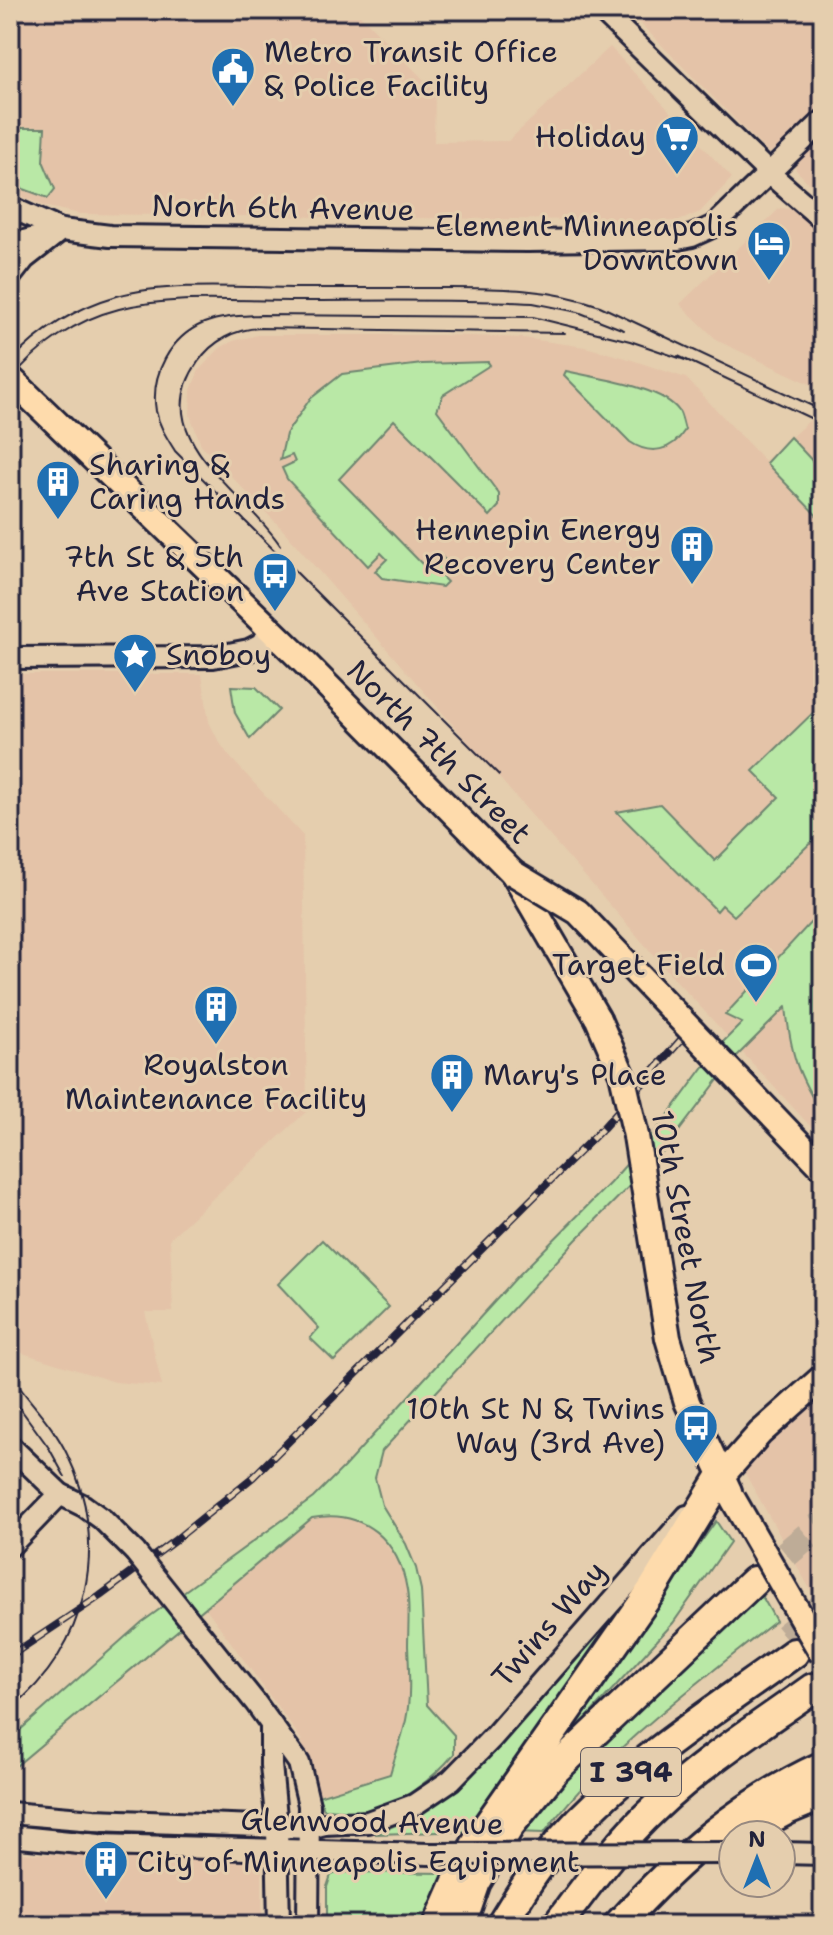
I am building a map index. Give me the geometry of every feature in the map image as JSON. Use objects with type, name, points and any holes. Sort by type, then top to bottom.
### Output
[{"type":"highway","points":[[438,1925],[467,1859],[485,1829],[727,1488]]},
{"type":"highway","points":[[461,1925],[476,1882],[510,1825],[555,1770],[754,1581]]},
{"type":"highway","name":"I 394","points":[[501,1925],[545,1859],[628,1766],[662,1734],[790,1645]]},
{"type":"highway","name":"I 394","points":[[557,1925],[588,1882],[656,1807],[813,1688]]},
{"type":"highway","points":[[618,1925],[649,1889],[729,1819],[768,1793],[823,1766]]},
{"type":"highway","points":[[770,1819],[823,1795]]},
{"type":"highway","points":[[618,1925],[717,1850]]},
{"type":"main road","name":"North 7th Street","points":[[11,375],[513,873],[578,912],[823,1168]]},
{"type":"main road","name":"10th Street North","points":[[513,873],[598,1019],[622,1074],[636,1136],[668,1338],[687,1402],[727,1488],[823,1655]]},
{"type":"main road","name":"Twins Way","points":[[727,1488],[760,1433],[823,1377]]},
{"type":"street","points":[[601,10],[769,173],[823,220]]},
{"type":"street","name":"North 6th Avenue","points":[[10,207],[61,230],[89,235],[527,241],[678,239],[714,226],[823,121]]},
{"type":"street","points":[[10,277],[24,259],[61,230]]},
{"type":"street","name":"North 6th Avenue","points":[[10,241],[21,242],[61,230]]},
{"type":"street","points":[[10,658],[213,657],[249,650],[273,632]]},
{"type":"street","points":[[10,1446],[60,1494],[102,1519],[135,1552],[299,1763],[309,1805],[308,1925]]},
{"type":"street","name":"Twins Way","points":[[277,1827],[309,1828],[368,1822],[414,1805],[451,1780],[727,1488]]},
{"type":"street","points":[[10,1546],[60,1494]]},
{"type":"street","points":[[271,1725],[279,1925]]},
{"type":"street","name":"Glenwood Avenue","points":[[10,1813],[94,1820],[277,1827]]},
{"type":"street","name":"Glenwood Avenue","points":[[10,1836],[99,1845],[278,1852],[717,1853]]},
{"type":"street","points":[[797,1853],[823,1854]]},
{"type":"shaded area","points":[[10,10],[355,10],[435,91],[434,142],[508,141],[610,47],[732,178],[700,212],[679,221],[80,214],[43,206],[10,191]]},
{"type":"shaded area","points":[[627,10],[823,10],[823,106],[780,151],[767,152]]},
{"type":"shaded area","points":[[823,135],[823,198],[796,170],[795,164]]},
{"type":"shaded area","name":"Element Minneapolis Downtown","points":[[780,208],[801,214],[823,234],[823,390],[718,341],[680,304]]},
{"type":"shaded area","points":[[258,335],[523,338],[585,347],[686,378],[765,461],[823,408],[823,1140],[672,976],[283,530],[201,445],[190,415],[191,390],[199,370],[220,348],[233,341]]},
{"type":"shaded area","points":[[10,674],[202,674],[209,722],[218,740],[303,836],[307,1111],[170,1238],[173,1312],[145,1312],[162,1386],[115,1382],[13,1350],[10,1340]]},
{"type":"shaded area","points":[[823,1392],[823,1612],[742,1468],[743,1461]]},
{"type":"shaded area","points":[[335,1515],[359,1521],[377,1531],[402,1568],[407,1593],[409,1680],[406,1718],[390,1774],[318,1796],[301,1739],[206,1608],[312,1518]]},
{"type":"shaded area","points":[[10,1853],[257,1860],[262,1869],[262,1925],[10,1925]]},
{"type":"green space","points":[[10,128],[45,128],[43,161],[55,189],[48,198],[10,184]]},
{"type":"green space","points":[[488,362],[490,365],[443,395],[437,410],[499,494],[499,506],[490,516],[394,420],[339,479],[426,568],[439,554],[448,563],[438,573],[447,582],[442,587],[382,578],[375,571],[387,559],[381,553],[368,566],[287,479],[282,468],[295,462],[292,455],[280,460],[286,434],[310,399],[342,374],[422,364]]},
{"type":"green space","points":[[566,371],[627,384],[658,395],[679,411],[685,430],[667,447],[653,450],[638,446],[630,442],[564,375]]},
{"type":"green space","points":[[790,437],[817,466],[823,467],[823,522],[766,463]]},
{"type":"green space","points":[[231,686],[256,687],[279,710],[250,739],[235,713]]},
{"type":"green space","points":[[823,703],[823,831],[734,916],[722,905],[717,911],[617,812],[660,804],[715,861],[779,797],[753,771]]},
{"type":"green space","points":[[823,909],[823,1115],[797,1064],[786,1007],[734,1059],[663,1152],[576,1240],[382,1451],[375,1478],[382,1505],[406,1544],[421,1590],[427,1705],[454,1735],[454,1754],[446,1763],[413,1791],[388,1805],[363,1811],[324,1809],[318,1796],[390,1774],[406,1720],[409,1692],[408,1597],[403,1572],[387,1543],[376,1532],[363,1523],[331,1516],[312,1518],[10,1771],[10,1739],[142,1622],[313,1498],[344,1467],[660,1126],[720,1045],[742,1023],[725,1015]]},
{"type":"green space","points":[[322,1240],[389,1307],[334,1361],[310,1338],[319,1328],[278,1284]]},
{"type":"green space","points":[[716,1521],[730,1542],[673,1623],[569,1737],[566,1732]]},
{"type":"green space","points":[[758,1589],[776,1621],[624,1746],[569,1802],[544,1833],[515,1832],[546,1795]]},
{"type":"green space","points":[[629,1592],[634,1596],[473,1831],[375,1834],[419,1815],[460,1785]]},
{"type":"green space","points":[[340,1872],[449,1873],[428,1925],[327,1925],[327,1887],[331,1875]]},
{"type":"tunnel","points":[[754,1581],[823,1523]]},
{"type":"tunnel","points":[[785,1637],[823,1606]]},
{"type":"tram line","points":[[10,362],[46,330],[73,314],[102,301],[138,291],[210,286],[520,290],[560,295],[600,306],[823,411]]},
{"type":"tram line","points":[[10,381],[32,357],[73,327],[119,309],[161,302],[533,303],[578,312],[624,330]]},
{"type":"tram line","points":[[499,775],[175,451],[156,411],[156,384],[165,359],[181,338],[204,323],[260,315],[533,317],[630,341],[688,361]]},
{"type":"tram line","points":[[280,545],[206,461],[191,439],[183,415],[185,389],[198,362],[217,342],[233,334],[260,328],[565,333]]},
{"type":"tram line","points":[[678,356],[823,424]]},
{"type":"tram line","points":[[10,1374],[55,1433],[67,1454],[80,1488],[88,1523],[89,1558],[84,1592],[74,1625],[58,1656],[37,1684],[10,1709]]},
{"type":"tram line","points":[[17,1404],[49,1448],[65,1477]]},
{"type":"railway","points":[[10,1656],[100,1596],[253,1477],[603,1128],[695,1024]]},
{"type":"place","name":"Metro Transit Office & Police Facility","points":[[233,108]]},
{"type":"place","name":"Holiday","points":[[677,176]]},
{"type":"place","name":"Element Minneapolis Downtown","points":[[769,282]]},
{"type":"place","name":"Sharing & Caring Hands","points":[[58,521]]},
{"type":"place","name":"Hennepin Energy Recovery Center","points":[[692,586]]},
{"type":"place","name":"7th St & 5th Ave Station","points":[[275,613]]},
{"type":"place","name":"Snoboy","points":[[135,694]]},
{"type":"place","name":"Target Field","points":[[756,1004]]},
{"type":"place","name":"Royalston Maintenance Facility","points":[[216,1046]]},
{"type":"place","name":"Mary's Place","points":[[452,1114]]},
{"type":"place","name":"10th St N & Twins Way (3rd Ave)","points":[[696,1465]]},
{"type":"place","name":"City of Minneapolis Equipment","points":[[106,1901]]}]
